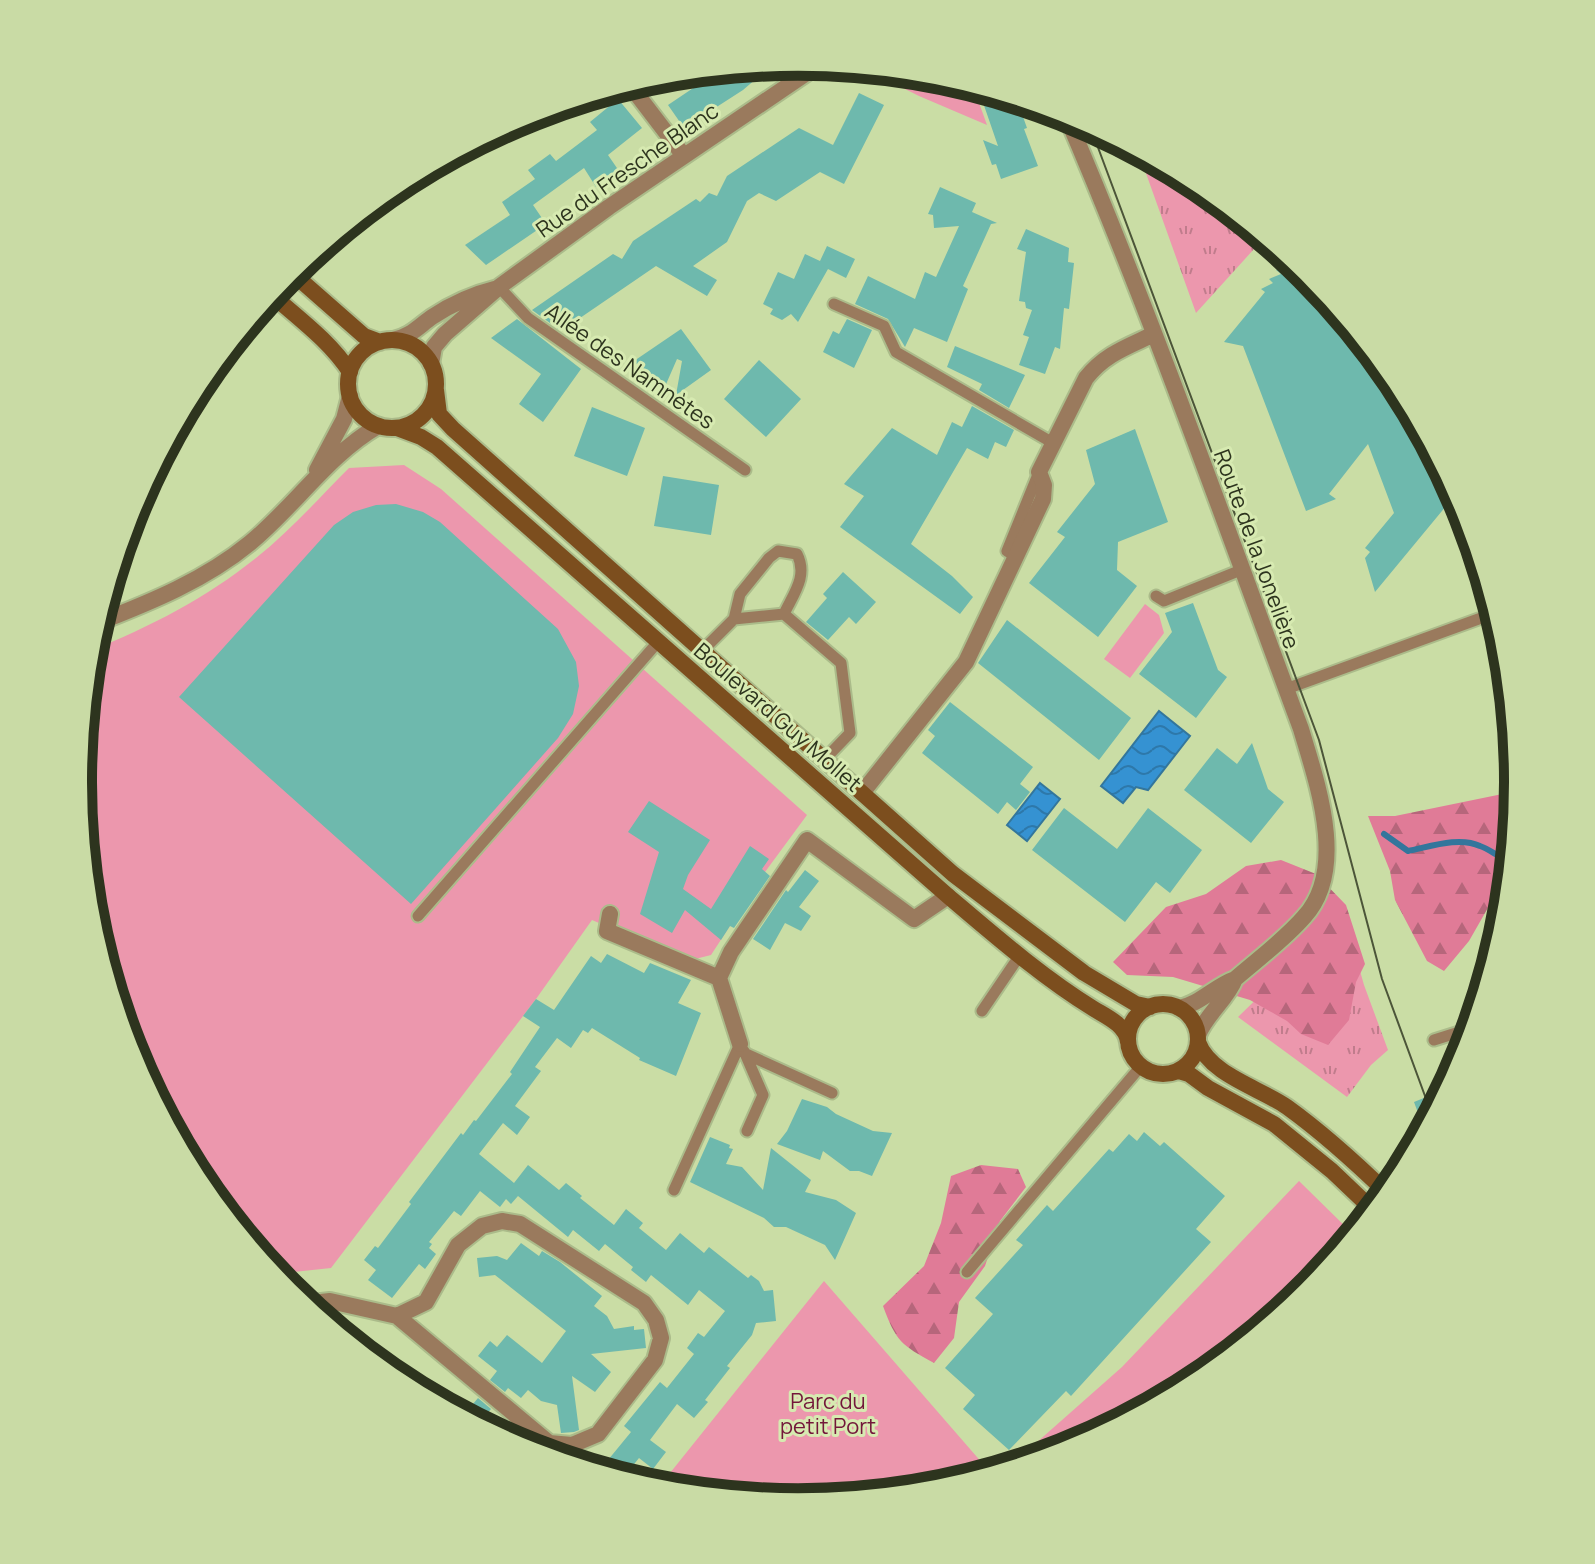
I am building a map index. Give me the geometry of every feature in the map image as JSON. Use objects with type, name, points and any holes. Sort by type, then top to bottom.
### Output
[{"type":"main road","points":[[301,280],[364,336],[406,342],[419,348],[431,364],[436,390],[430,405],[420,418],[397,428],[378,426],[360,414],[350,396],[350,372],[359,355],[387,341]]},
{"type":"main road","points":[[280,302],[344,361],[350,372]]},
{"type":"main road","name":"Boulevard Guy Mollet","points":[[436,390],[439,414],[453,429],[953,874],[1018,925],[1118,994],[1136,1004],[1150,1007]]},
{"type":"main road","name":"Boulevard Guy Mollet","points":[[397,428],[437,447],[948,896],[1020,955],[1117,1024],[1127,1035],[1128,1042]]},
{"type":"main road","points":[[1365,1202],[1274,1124],[1208,1088],[1189,1074],[1179,1071],[1159,1074],[1141,1066],[1132,1055],[1128,1042],[1135,1019],[1150,1007],[1167,1004],[1179,1008],[1192,1019],[1206,1057],[1286,1106],[1378,1184]]},
{"type":"main road","points":[[1179,1071],[1192,1059],[1198,1038]]},
{"type":"street","name":"Rue du Fresche Blanc","points":[[431,364],[434,347],[445,334],[499,287],[802,76]]},
{"type":"street","points":[[637,95],[684,156]]},
{"type":"street","name":"Route de la Jonelière","points":[[1074,133],[1105,205],[1286,689],[1320,792],[1326,836],[1320,890],[1305,917],[1235,979],[1223,983],[1195,1003],[1179,1008]]},
{"type":"street","name":"Rue du Fresche Blanc","points":[[387,341],[412,334],[432,317],[469,296],[499,287]]},
{"type":"street","points":[[862,793],[966,662],[1011,553],[1043,499],[1044,485],[1039,472],[1079,391],[1095,367],[1118,349],[1154,334]]},
{"type":"street","points":[[309,486],[344,419],[350,396]]},
{"type":"street","points":[[112,617],[162,597],[202,576],[251,542],[344,448],[378,426]]},
{"type":"street","points":[[742,1048],[719,978],[731,952],[807,840],[914,919],[948,896]]},
{"type":"street","points":[[610,914],[607,931],[719,978]]},
{"type":"street","name":"Route de la Jonelière","points":[[1198,1038],[1205,1019],[1231,990],[1235,979]]},
{"type":"street","points":[[397,1316],[426,1302],[458,1245],[482,1226],[502,1221],[520,1224],[644,1303],[656,1320],[661,1338],[655,1360],[598,1434],[572,1445],[551,1443]]},
{"type":"street","points":[[320,1302],[330,1301],[397,1316],[548,1442]]},
{"type":"lane","name":"Allée des Namnètes","points":[[499,287],[528,318],[745,470]]},
{"type":"lane","points":[[834,304],[884,326],[896,352],[1053,443]]},
{"type":"lane","points":[[1011,553],[1028,504],[1024,494],[1039,472]]},
{"type":"lane","points":[[702,651],[734,619],[740,594],[778,551],[797,554],[803,566],[784,614]]},
{"type":"lane","points":[[1156,596],[1164,601],[1241,570]]},
{"type":"lane","points":[[734,619],[784,614],[841,663],[850,733],[825,759]]},
{"type":"lane","points":[[1286,689],[1483,617]]},
{"type":"lane","points":[[418,916],[658,642]]},
{"type":"lane","points":[[982,1011],[1020,955]]},
{"type":"lane","points":[[1434,1040],[1457,1033]]},
{"type":"lane","points":[[742,1048],[832,1093]]},
{"type":"lane","points":[[742,1048],[763,1095],[747,1131]]},
{"type":"lane","points":[[674,1190],[742,1048]]},
{"type":"lane","points":[[967,1272],[1141,1066]]},
{"type":"green space","points":[[892,82],[978,100],[987,125]]},
{"type":"green space","points":[[1144,168],[1190,195],[1257,246],[1196,313]]},
{"type":"green space","points":[[404,465],[441,489],[807,815],[765,872],[711,955],[687,961],[592,920],[536,999],[331,1268],[290,1272],[237,1212],[186,1135],[145,1052],[129,1009],[105,920],[98,874],[93,828],[93,736],[105,645],[177,610],[237,572],[281,537],[349,468]]},
{"type":"green space","points":[[1145,604],[1159,615],[1164,633],[1130,678],[1104,659]]},
{"type":"green space","points":[[1503,794],[1493,899],[1469,941],[1444,971],[1427,961],[1395,900],[1390,871],[1368,816],[1395,816]]},
{"type":"green space","points":[[1281,860],[1316,874],[1346,905],[1365,964],[1356,982],[1349,1020],[1328,1045],[1301,1034],[1287,1021],[1250,1000],[1173,977],[1127,975],[1113,962],[1166,907],[1206,894],[1246,866]]},
{"type":"green space","points":[[1344,914],[1364,985],[1388,1050],[1371,1065],[1347,1097],[1238,1017]]},
{"type":"green space","points":[[981,1165],[1018,1169],[1026,1187],[1000,1221],[985,1266],[959,1302],[954,1338],[934,1363],[901,1341],[883,1306],[924,1266],[941,1223],[951,1176]]},
{"type":"green space","points":[[1299,1181],[1345,1227],[1297,1281],[1263,1313],[1190,1369],[1110,1415],[1029,1449],[1122,1367]]},
{"type":"green space","name":"Parc du petit Port","points":[[824,1281],[982,1463],[890,1482],[798,1488],[705,1482],[668,1475]]},
{"type":"water","points":[[1159,711],[1190,736],[1148,790],[1136,787],[1123,803],[1101,786]]},
{"type":"water","points":[[1040,783],[1060,799],[1027,841],[1007,825]]},
{"type":"building","points":[[757,78],[684,128],[668,105],[701,83]]},
{"type":"building","points":[[859,93],[884,105],[844,184],[820,172],[776,201],[759,193],[747,201],[727,242],[693,266],[717,280],[707,296],[656,266],[561,331],[532,310],[613,254],[622,259],[633,241],[696,199],[700,202],[709,193],[717,196],[727,176],[799,128],[833,145]]},
{"type":"building","points":[[618,99],[642,128],[608,155],[619,171],[596,187],[584,168],[533,205],[546,224],[486,265],[465,245],[510,215],[502,202],[535,179],[528,170],[550,154],[556,161],[597,130],[590,122]]},
{"type":"building","points":[[982,101],[1021,112],[1027,128],[1024,129],[1038,166],[1001,179],[983,140],[998,146]]},
{"type":"building","points":[[940,187],[976,203],[972,212],[997,223],[991,224],[963,286],[968,289],[947,342],[914,328],[905,347],[888,319],[855,304],[868,276],[915,299],[925,272],[936,277],[959,226],[934,228],[933,215],[928,214]]},
{"type":"building","points":[[1026,229],[1069,248],[1068,262],[1074,263],[1069,309],[1064,308],[1060,349],[1055,347],[1045,374],[1019,365],[1029,337],[1023,335],[1032,310],[1026,308],[1025,302],[1019,301],[1026,252],[1017,249]]},
{"type":"building","points":[[827,246],[855,259],[846,278],[828,269],[798,322],[791,314],[782,320],[770,314],[773,309],[763,304],[778,272],[794,279],[805,254],[820,261]]},
{"type":"building","points":[[1281,268],[1297,283],[1358,352],[1409,429],[1447,505],[1375,592],[1365,558],[1370,552],[1365,548],[1394,513],[1368,444],[1329,494],[1336,499],[1306,511],[1243,346],[1224,342],[1265,292],[1261,289],[1273,283],[1269,279],[1281,274],[1276,270]]},
{"type":"building","points":[[517,319],[581,369],[543,422],[519,404],[541,374],[491,338]]},
{"type":"building","points":[[847,319],[872,330],[854,368],[823,352],[833,331],[839,334]]},
{"type":"building","points":[[681,329],[711,370],[676,395],[682,361],[677,359],[660,398],[634,361]]},
{"type":"building","points":[[955,346],[1025,375],[1009,408],[979,390],[982,384],[947,367]]},
{"type":"building","points":[[759,360],[801,399],[766,437],[724,399]]},
{"type":"building","points":[[972,406],[1014,430],[1006,447],[995,442],[988,459],[967,448],[911,544],[973,597],[960,614],[840,527],[864,496],[844,484],[892,428],[937,455],[952,422],[962,427]]},
{"type":"building","points":[[592,407],[645,428],[627,476],[574,456]]},
{"type":"building","points":[[1135,429],[1168,522],[1118,542],[1117,570],[1137,586],[1098,637],[1029,583],[1065,537],[1057,532],[1095,484],[1086,450]]},
{"type":"building","points":[[663,476],[719,485],[711,535],[654,526]]},
{"type":"building","points":[[396,504],[423,512],[440,522],[558,629],[576,662],[579,686],[573,714],[558,738],[411,904],[179,697],[334,525],[353,512],[376,505]]},
{"type":"building","points":[[843,572],[876,602],[856,624],[849,617],[828,640],[806,622],[827,598],[823,594]]},
{"type":"building","points":[[1193,603],[1218,670],[1227,677],[1196,718],[1139,674],[1172,632],[1165,613]]},
{"type":"building","points":[[1007,620],[1131,718],[1099,760],[978,663]]},
{"type":"building","points":[[950,702],[1033,767],[1020,784],[1030,792],[1016,810],[1007,802],[998,814],[922,753],[935,736],[928,730]]},
{"type":"building","points":[[1252,743],[1268,789],[1284,802],[1251,843],[1184,790],[1217,748],[1237,764]]},
{"type":"building","points":[[649,801],[710,840],[683,889],[711,909],[750,846],[769,859],[762,869],[770,876],[734,928],[730,926],[721,940],[685,910],[672,933],[640,914],[659,852],[628,832]]},
{"type":"building","points":[[1064,808],[1117,849],[1148,808],[1202,850],[1170,893],[1156,882],[1125,922],[1032,850]]},
{"type":"building","points":[[805,870],[819,881],[799,907],[811,916],[801,931],[785,923],[770,950],[753,939],[786,890],[788,892]]},
{"type":"building","points":[[607,954],[644,973],[650,963],[691,980],[678,1003],[701,1013],[676,1076],[639,1060],[592,1028],[588,1033],[583,1030],[571,1048],[557,1038],[535,1067],[541,1071],[515,1106],[530,1117],[517,1135],[503,1123],[479,1154],[514,1183],[528,1165],[559,1190],[566,1183],[614,1225],[626,1209],[643,1223],[639,1228],[666,1250],[680,1233],[704,1253],[709,1247],[748,1278],[751,1275],[759,1281],[764,1291],[773,1290],[776,1321],[756,1323],[752,1335],[727,1366],[730,1368],[694,1418],[677,1404],[650,1440],[666,1452],[653,1469],[639,1458],[631,1468],[607,1462],[631,1432],[624,1426],[660,1382],[667,1388],[694,1354],[687,1348],[698,1333],[704,1337],[725,1311],[699,1290],[688,1305],[651,1275],[646,1282],[605,1244],[599,1251],[573,1230],[568,1237],[518,1196],[511,1204],[506,1199],[500,1207],[480,1191],[461,1216],[454,1211],[429,1242],[432,1244],[429,1248],[436,1254],[425,1269],[419,1264],[392,1298],[368,1280],[376,1270],[364,1260],[375,1246],[378,1248],[461,1133],[463,1135],[476,1121],[512,1074],[510,1072],[540,1027],[523,1016],[536,999],[554,1010],[591,956],[601,963]]},
{"type":"building","points":[[1430,1095],[1419,1116],[1414,1102]]},
{"type":"building","points":[[802,1099],[827,1107],[873,1131],[892,1133],[872,1176],[850,1171],[823,1151],[820,1160],[777,1144],[787,1131]]},
{"type":"building","points":[[1144,1132],[1160,1146],[1164,1142],[1225,1196],[1196,1229],[1211,1242],[1071,1396],[1066,1391],[1009,1450],[963,1409],[975,1395],[945,1368],[993,1314],[975,1298],[1023,1245],[1016,1240],[1047,1205],[1053,1211],[1109,1149],[1113,1152],[1129,1134],[1137,1141]]},
{"type":"building","points":[[710,1137],[730,1145],[729,1148],[733,1149],[726,1164],[742,1167],[763,1190],[771,1148],[811,1180],[805,1192],[836,1200],[856,1213],[835,1260],[825,1245],[786,1227],[774,1227],[764,1218],[690,1182]]},
{"type":"building","points":[[521,1243],[539,1256],[542,1251],[560,1262],[602,1296],[594,1306],[607,1316],[614,1329],[634,1326],[634,1330],[644,1329],[646,1348],[591,1354],[611,1372],[595,1392],[572,1376],[579,1430],[574,1432],[561,1433],[557,1405],[541,1401],[528,1390],[521,1398],[508,1388],[505,1392],[490,1380],[497,1371],[478,1356],[490,1341],[497,1347],[507,1335],[542,1363],[566,1331],[495,1275],[479,1277],[477,1258],[497,1256],[507,1260]]},
{"type":"building","points":[[478,1398],[491,1409],[486,1415],[470,1407]]},
{"type":"waterway","points":[[1384,834],[1408,851],[1463,842],[1499,856]]},
{"type":"tram line","points":[[1096,143],[1319,740],[1382,979],[1427,1101]]}]
